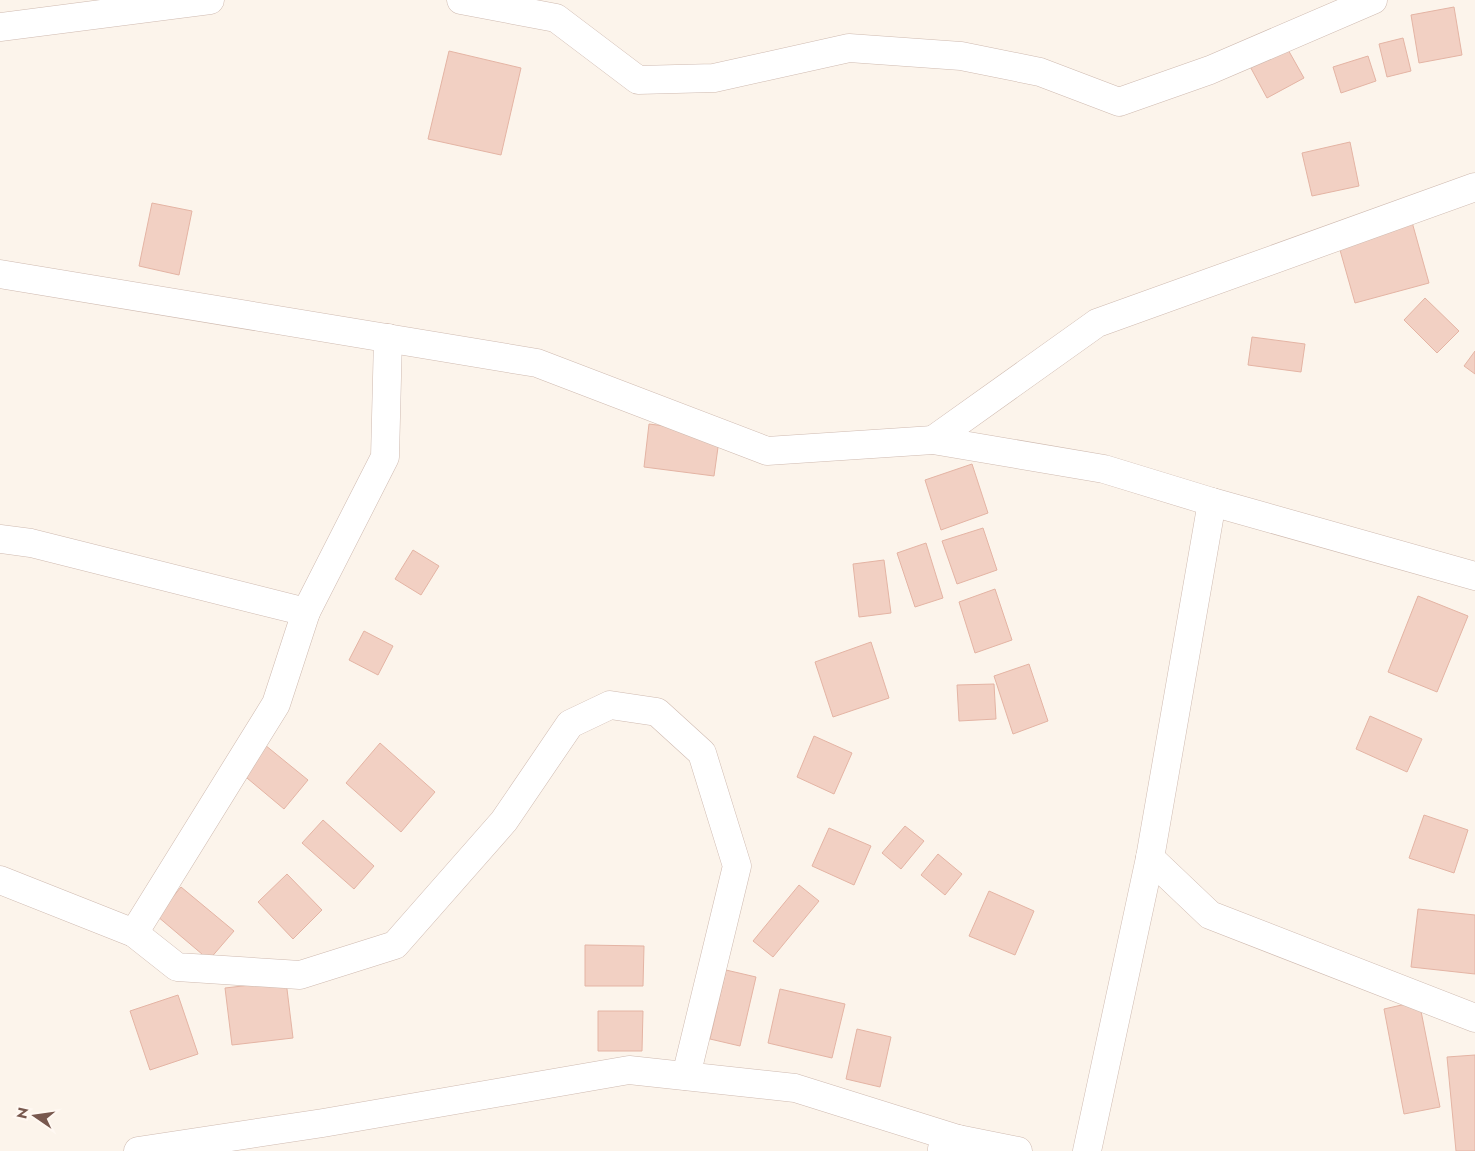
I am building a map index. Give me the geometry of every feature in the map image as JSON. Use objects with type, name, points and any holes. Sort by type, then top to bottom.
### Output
[{"type":"street","points":[[0,27],[210,0]]},
{"type":"street","points":[[461,0],[556,18],[638,80],[714,78],[849,48],[962,56],[1040,72],[1119,102],[1210,70],[1373,0]]},
{"type":"street","points":[[933,440],[1097,323],[1475,187]]},
{"type":"street","points":[[0,274],[537,363],[766,451],[933,440],[1104,469],[1212,502],[1475,576]]},
{"type":"street","points":[[134,933],[276,704],[306,612],[385,457],[388,338]]},
{"type":"street","points":[[1087,1151],[1150,858],[1212,502]]},
{"type":"street","points":[[0,539],[31,543],[306,612]]},
{"type":"street","points":[[0,880],[134,933],[177,967],[300,975],[395,945],[504,821],[570,724],[610,705],[657,712],[702,753],[737,866],[686,1076]]},
{"type":"street","points":[[1150,858],[1210,915],[1475,1018]]},
{"type":"street","points":[[138,1151],[323,1123],[629,1070],[795,1088],[948,1145],[1018,1151]]},
{"type":"building","points":[[1454,7],[1462,55],[1419,63],[1411,15]]},
{"type":"building","points":[[1403,38],[1411,71],[1387,77],[1379,44]]},
{"type":"building","points":[[1282,39],[1304,78],[1267,98],[1246,59]]},
{"type":"building","points":[[449,51],[521,68],[501,155],[428,139]]},
{"type":"building","points":[[1368,56],[1376,81],[1341,93],[1333,67]]},
{"type":"building","points":[[1350,142],[1359,186],[1312,196],[1302,153]]},
{"type":"building","points":[[152,203],[192,211],[179,275],[139,266]]},
{"type":"building","points":[[1412,222],[1429,283],[1355,303],[1338,243]]},
{"type":"building","points":[[1425,298],[1459,331],[1437,353],[1404,320]]},
{"type":"building","points":[[1252,337],[1305,344],[1301,372],[1248,365]]},
{"type":"building","points":[[1475,351],[1475,374],[1464,366]]},
{"type":"building","points":[[649,424],[720,433],[714,476],[644,467]]},
{"type":"building","points":[[972,464],[988,513],[941,530],[925,480]]},
{"type":"building","points":[[983,528],[997,570],[957,584],[942,541]]},
{"type":"building","points":[[926,543],[943,598],[915,607],[897,553]]},
{"type":"building","points":[[413,550],[439,566],[421,595],[395,579]]},
{"type":"building","points":[[884,560],[891,613],[859,617],[853,564]]},
{"type":"building","points":[[995,589],[1012,640],[975,653],[959,602]]},
{"type":"building","points":[[1418,596],[1468,616],[1437,692],[1388,672]]},
{"type":"building","points":[[364,631],[393,646],[378,675],[349,660]]},
{"type":"building","points":[[871,642],[889,698],[833,717],[815,662]]},
{"type":"building","points":[[1029,664],[1048,721],[1013,734],[994,676]]},
{"type":"building","points":[[994,684],[996,719],[959,721],[957,685]]},
{"type":"building","points":[[1370,716],[1422,739],[1407,772],[1356,749]]},
{"type":"building","points":[[814,736],[852,753],[834,794],[797,777]]},
{"type":"building","points":[[380,743],[435,792],[401,832],[346,783]]},
{"type":"building","points":[[265,745],[308,780],[284,809],[241,773]]},
{"type":"building","points":[[1424,815],[1468,830],[1454,873],[1409,858]]},
{"type":"building","points":[[323,820],[374,866],[354,889],[302,843]]},
{"type":"building","points":[[905,826],[924,841],[901,869],[882,853]]},
{"type":"building","points":[[829,828],[871,846],[854,885],[812,866]]},
{"type":"building","points":[[938,854],[962,874],[945,895],[921,875]]},
{"type":"building","points":[[287,874],[322,910],[293,939],[258,902]]},
{"type":"building","points":[[799,885],[819,901],[773,957],[753,941]]},
{"type":"building","points":[[181,887],[234,931],[209,960],[157,916]]},
{"type":"building","points":[[989,891],[1034,911],[1015,955],[969,936]]},
{"type":"building","points":[[1418,909],[1475,915],[1475,974],[1411,967]]},
{"type":"building","points":[[585,945],[644,946],[643,986],[585,986]]},
{"type":"building","points":[[726,970],[756,977],[740,1046],[710,1039]]},
{"type":"building","points":[[286,981],[293,1038],[232,1045],[225,988]]},
{"type":"building","points":[[780,989],[845,1004],[832,1058],[768,1043]]},
{"type":"building","points":[[178,995],[198,1054],[150,1070],[130,1011]]},
{"type":"building","points":[[1419,1001],[1440,1107],[1404,1114],[1384,1009]]},
{"type":"building","points":[[598,1011],[643,1011],[642,1051],[598,1051]]},
{"type":"building","points":[[857,1029],[891,1037],[880,1087],[846,1079]]},
{"type":"building","points":[[1475,1055],[1475,1151],[1456,1151],[1447,1057]]}]
